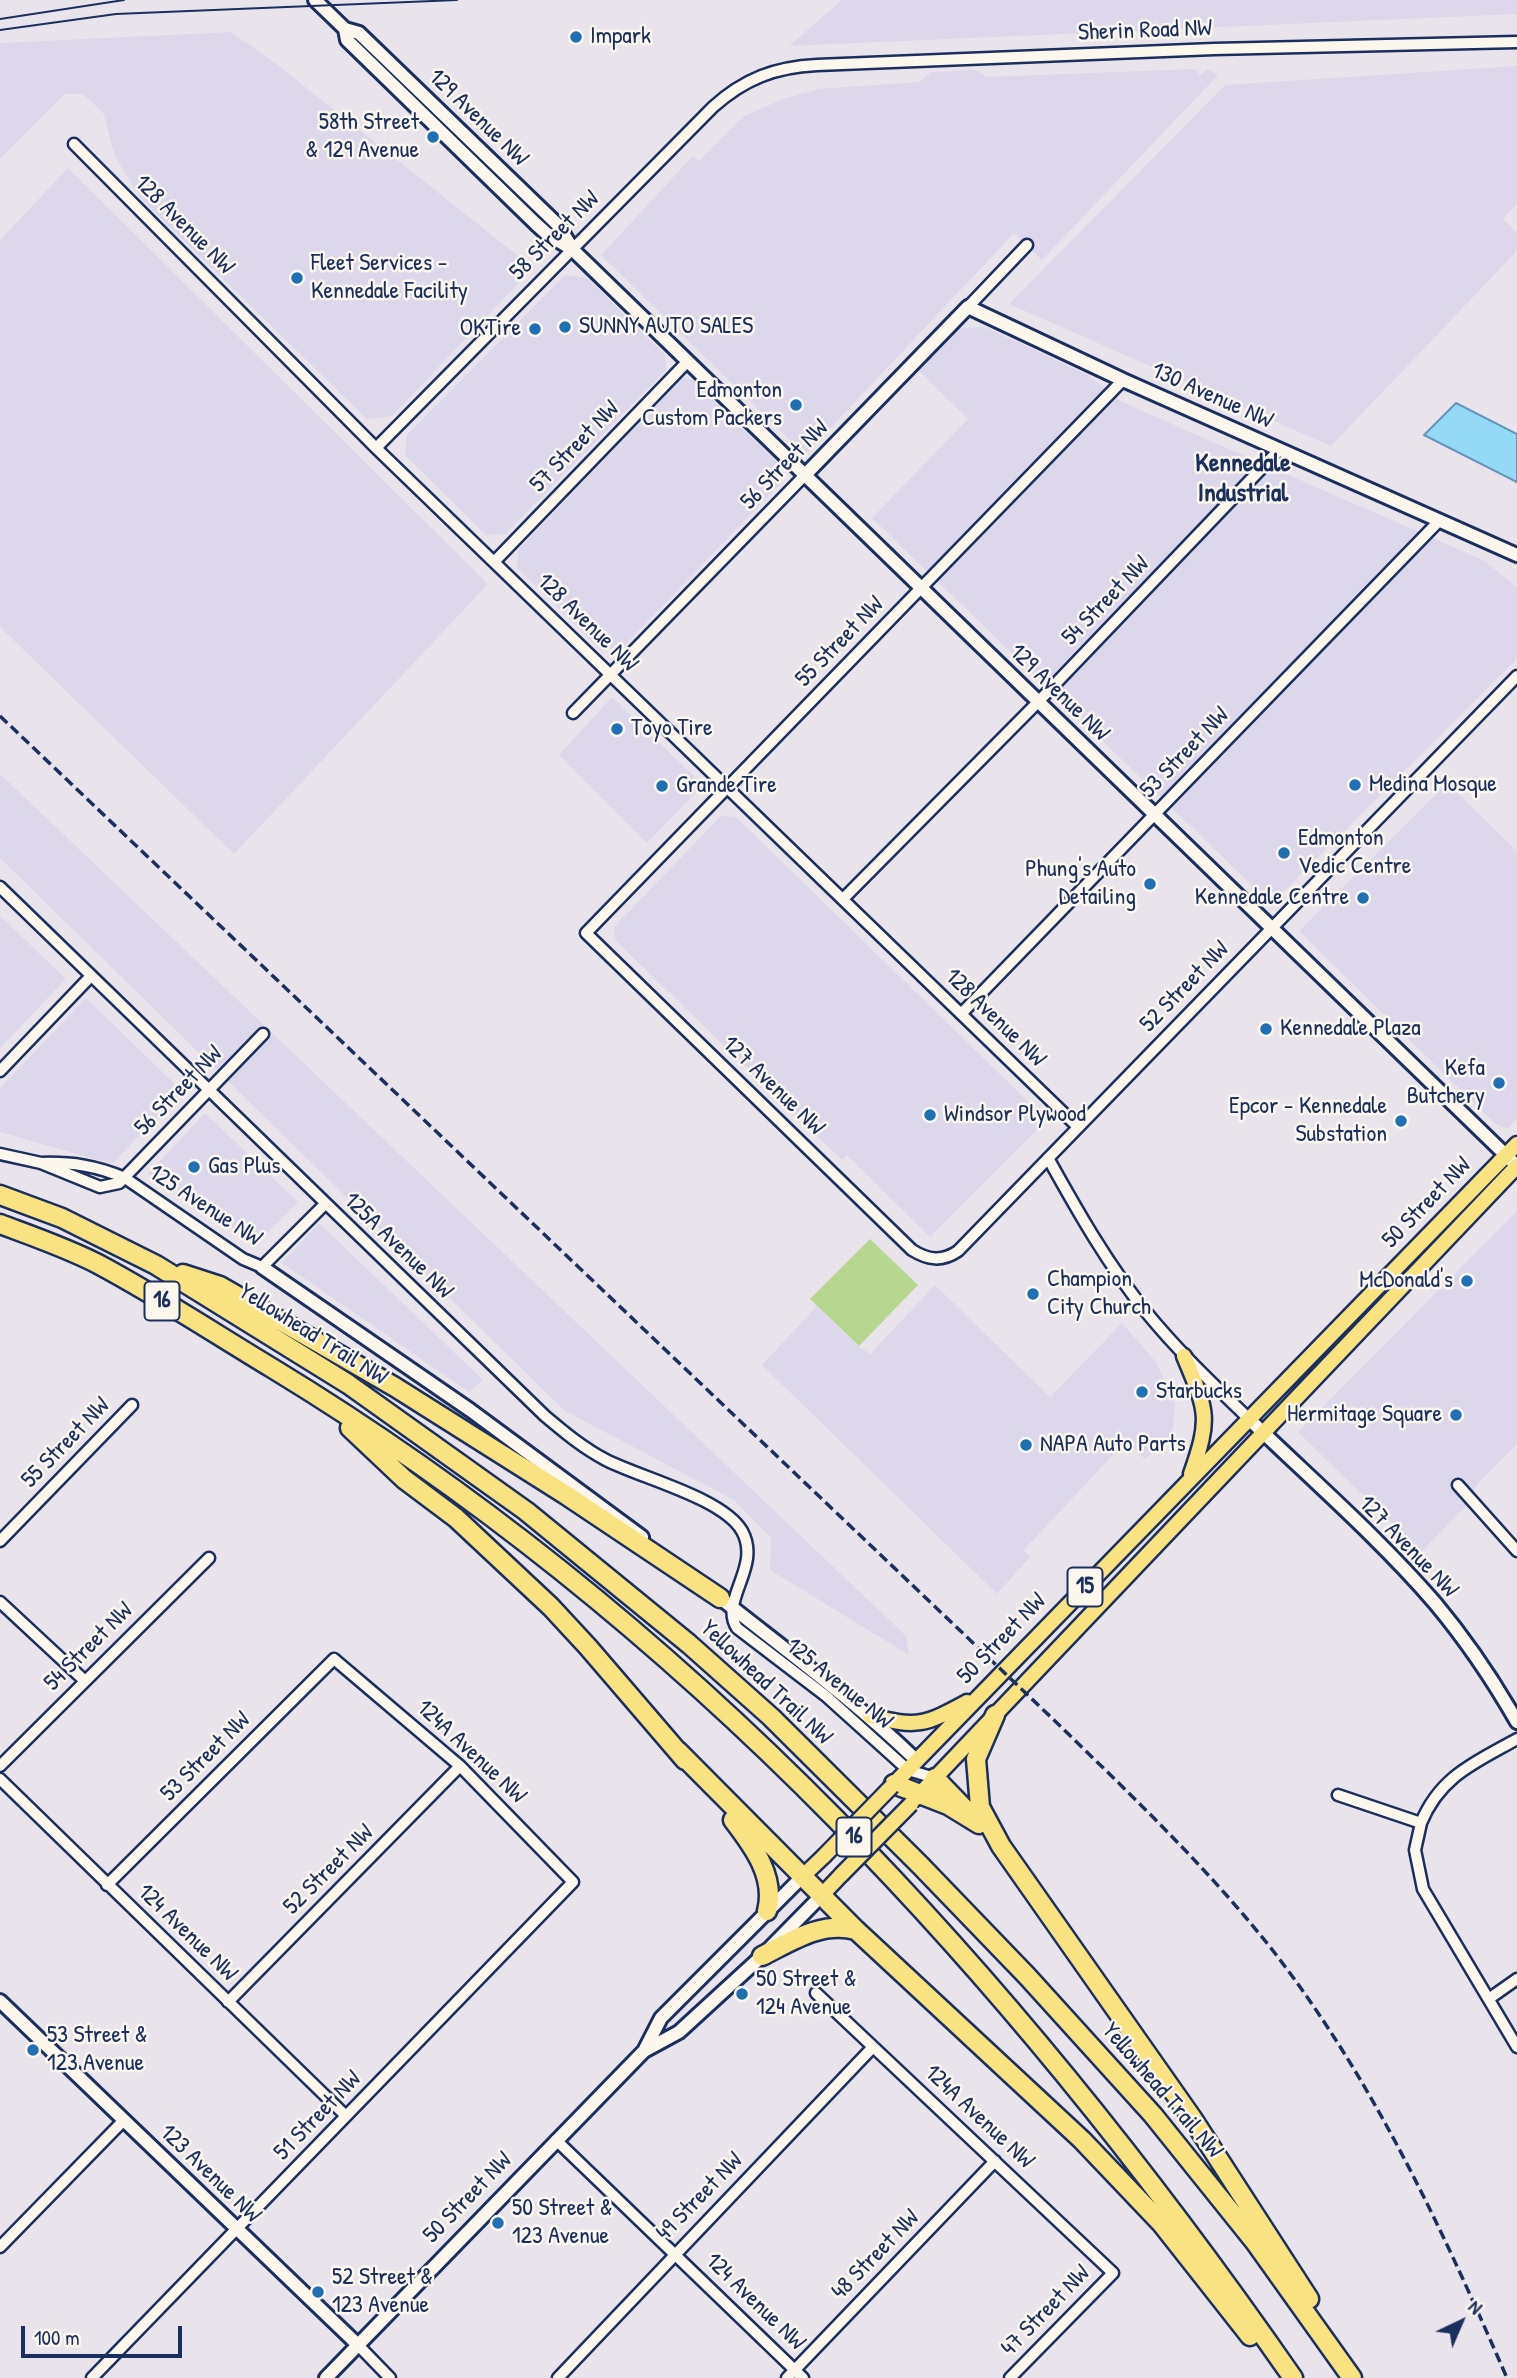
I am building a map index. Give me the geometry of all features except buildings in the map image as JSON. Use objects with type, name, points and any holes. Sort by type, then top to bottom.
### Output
[{"type":"highway","name":"Yellowhead Trail NW","points":[[0,1195],[62,1218],[156,1265],[348,1384],[481,1477],[637,1601],[771,1717],[1027,1976],[1153,2115],[1255,2242],[1353,2378]]},
{"type":"highway","name":"Yellowhead Trail NW","points":[[0,1224],[94,1262],[315,1394],[494,1519],[593,1595],[718,1704],[892,1876],[997,1992],[1114,2133],[1233,2291],[1293,2378]]},
{"type":"highway","points":[[156,1265],[220,1286],[395,1387],[566,1495],[726,1603]]},
{"type":"highway","points":[[315,1394],[404,1479],[456,1518],[551,1607],[588,1647],[734,1821],[760,1861],[769,1886],[770,1901],[767,1911]]},
{"type":"highway","points":[[995,1715],[976,1759],[980,1807],[1001,1846],[1192,2118],[1296,2276],[1353,2378]]},
{"type":"highway","points":[[678,1751],[856,1930],[1037,2097],[1126,2185],[1161,2223],[1267,2358],[1287,2378]]},
{"type":"highway","points":[[935,1778],[1001,1846]]},
{"type":"highway","points":[[893,1785],[916,1799],[948,1805],[979,1824]]},
{"type":"highway","points":[[762,1956],[802,1935],[822,1929],[844,1927],[856,1930]]},
{"type":"main road","name":"50 Street NW","points":[[802,1877],[1517,1144]]},
{"type":"main road","name":"50 Street NW","points":[[821,1896],[1517,1166]]},
{"type":"main road","points":[[1184,1356],[1203,1400],[1206,1420],[1202,1443],[1189,1479]]},
{"type":"main road","points":[[870,1716],[902,1724],[929,1722],[981,1695]]},
{"type":"main road","points":[[912,1765],[935,1778]]},
{"type":"street","name":"129 Avenue NW","points":[[315,0],[345,29],[359,33],[558,225],[572,249],[1517,1166]]},
{"type":"street","name":"Sherin Road NW","points":[[776,69],[817,65],[1214,49],[1517,42]]},
{"type":"street","name":"58 Street NW","points":[[376,448],[723,98],[744,83],[776,69]]},
{"type":"street","name":"128 Avenue NW","points":[[74,144],[376,448],[1078,1127]]},
{"type":"street","name":"56 Street NW","points":[[573,713],[1027,245]]},
{"type":"street","name":"130 Avenue NW","points":[[968,307],[1123,380],[1517,555]]},
{"type":"street","name":"57 Street NW","points":[[494,562],[688,361]]},
{"type":"street","name":"55 Street NW","points":[[586,933],[1123,380]]},
{"type":"street","name":"54 Street NW","points":[[843,900],[1038,702],[1280,449]]},
{"type":"street","name":"53 Street NW","points":[[961,1014],[1440,521]]},
{"type":"street","name":"52 Street NW","points":[[937,1259],[958,1251],[1517,676]]},
{"type":"street","name":"125A Avenue NW","points":[[0,887],[545,1416],[566,1434],[606,1460],[711,1504],[730,1516],[743,1533],[749,1551],[747,1567],[726,1603]]},
{"type":"street","name":"127 Avenue NW","points":[[586,933],[896,1236],[918,1254],[937,1259]]},
{"type":"street","points":[[0,1071],[91,976]]},
{"type":"street","name":"56 Street NW","points":[[125,1178],[263,1034]]},
{"type":"street","name":"125 Avenue NW","points":[[0,1154],[41,1163],[100,1187],[112,1186],[125,1178]]},
{"type":"street","points":[[1048,1158],[1102,1251],[1146,1312],[1184,1356],[1248,1418]]},
{"type":"street","name":"125 Avenue NW","points":[[41,1163],[69,1162],[125,1178],[243,1259],[262,1267]]},
{"type":"street","points":[[325,1204],[262,1267],[470,1410],[619,1519],[726,1603]]},
{"type":"street","name":"55 Street NW","points":[[0,1541],[132,1405]]},
{"type":"street","name":"127 Avenue NW","points":[[1248,1418],[1434,1602],[1475,1655],[1517,1722]]},
{"type":"street","points":[[1458,1485],[1517,1551]]},
{"type":"street","name":"54 Street NW","points":[[0,1766],[209,1558]]},
{"type":"street","points":[[0,1602],[85,1681]]},
{"type":"street","name":"125 Avenue NW","points":[[726,1603],[870,1716],[912,1765]]},
{"type":"street","name":"125 Avenue NW","points":[[726,1603],[733,1623],[741,1632],[912,1765]]},
{"type":"street","name":"53 Street NW","points":[[107,1885],[334,1659]]},
{"type":"street","name":"124A Avenue NW","points":[[334,1659],[460,1766],[573,1882]]},
{"type":"street","points":[[1517,1739],[1461,1771],[1446,1783],[1432,1799],[1421,1823],[1415,1850],[1420,1880],[1430,1901],[1517,2047]]},
{"type":"street","name":"52 Street NW","points":[[228,2002],[460,1766]]},
{"type":"street","name":"124 Avenue NW","points":[[0,1779],[346,2116]]},
{"type":"street","points":[[1338,1795],[1421,1823]]},
{"type":"street","name":"50 Street NW","points":[[326,2378],[644,2051],[662,2018],[802,1877]]},
{"type":"street","name":"51 Street NW","points":[[92,2378],[573,1882]]},
{"type":"street","name":"50 Street NW","points":[[644,2051],[680,2032],[762,1956],[821,1896]]},
{"type":"street","points":[[1490,1998],[1517,1979]]},
{"type":"street","name":"124A Avenue NW","points":[[816,1993],[1113,2273]]},
{"type":"street","name":"123 Avenue NW","points":[[2,2006],[124,2120],[390,2378]]},
{"type":"street","name":"49 Street NW","points":[[558,2378],[873,2047]]},
{"type":"street","points":[[0,2247],[124,2120]]},
{"type":"street","name":"124 Avenue NW","points":[[556,2140],[795,2376]]},
{"type":"street","name":"48 Street NW","points":[[795,2376],[995,2161]]},
{"type":"street","name":"47 Street NW","points":[[1010,2378],[1113,2273]]},
{"type":"shaded area","points":[[842,0],[1517,0],[1517,14],[789,46]]},
{"type":"shaded area","points":[[231,32],[274,62],[533,268],[392,416],[367,419],[142,200],[115,157],[104,114],[83,94],[65,94],[0,159],[0,43]]},
{"type":"shaded area","points":[[1517,66],[1517,204],[1503,219],[1517,233],[1517,251],[1331,446],[1009,304],[1225,85]]},
{"type":"shaded area","points":[[1194,69],[1200,75],[1208,69],[1218,75],[1042,260],[1014,233],[805,455],[601,255],[693,156],[699,161],[744,116],[781,100],[819,89],[919,82],[931,72],[977,70],[986,77]]},
{"type":"shaded area","points":[[68,168],[488,584],[234,854],[0,627],[0,240]]},
{"type":"shaded area","points":[[565,275],[587,278],[665,355],[666,370],[505,534],[486,535],[405,455],[407,435]]},
{"type":"shaded area","points":[[985,327],[1086,374],[1124,403],[1483,560],[1517,587],[1517,659],[1278,897],[1266,899],[872,518],[968,419],[917,369],[958,328]]},
{"type":"shaded area","points":[[682,378],[692,379],[778,463],[780,484],[622,648],[601,650],[517,568],[518,550]]},
{"type":"shaded area","points":[[612,697],[703,785],[647,843],[559,755]]},
{"type":"shaded area","points":[[0,774],[906,1636],[909,1655],[770,1570],[771,1538],[734,1500],[565,1411],[0,858]]},
{"type":"shaded area","name":"Kennedale Centre","points":[[1447,783],[1517,851],[1517,1119],[1508,1128],[1499,1126],[1488,1117],[1299,931]]},
{"type":"shaded area","points":[[721,816],[736,817],[1047,1120],[930,1237],[847,1155],[842,1160],[615,940],[614,927]]},
{"type":"shaded area","points":[[0,916],[66,979],[0,1048]]},
{"type":"shaded area","points":[[86,998],[182,1091],[112,1164],[0,1132],[0,1088]]},
{"type":"shaded area","points":[[205,1113],[298,1202],[256,1244],[159,1177],[148,1174]]},
{"type":"shaded area","points":[[1517,1211],[1517,1444],[1477,1484],[1465,1507],[1421,1552],[1298,1432]]},
{"type":"shaded area","points":[[319,1223],[483,1380],[469,1392],[282,1263]]},
{"type":"shaded area","points":[[935,1285],[1050,1397],[1122,1323],[1156,1362],[1175,1403],[1173,1432],[1145,1459],[1126,1441],[1024,1550],[1030,1557],[997,1594],[762,1365],[817,1306],[858,1346],[870,1354]]},
{"type":"green space","points":[[870,1239],[918,1285],[859,1346],[810,1299]]},
{"type":"water","points":[[1456,403],[1517,434],[1517,482],[1424,435]]},
{"type":"tram line","points":[[0,19],[124,0]]},
{"type":"tram line","points":[[0,30],[116,14],[457,0]]},
{"type":"railway","points":[[0,716],[1055,1721],[1223,1891],[1274,1952],[1310,2001],[1375,2104],[1431,2212],[1507,2378]]},
{"type":"place","name":"Impark","points":[[576,37]]},
{"type":"place","name":"58th Street & 129 Avenue","points":[[433,137]]},
{"type":"place","name":"Fleet Services - Kennedale Facility","points":[[297,278]]},
{"type":"place","name":"SUNNY AUTO SALES","points":[[565,327]]},
{"type":"place","name":"OKTire","points":[[535,329]]},
{"type":"place","name":"Edmonton Custom Packers","points":[[796,405]]},
{"type":"place","name":"Toyo Tire","points":[[617,729]]},
{"type":"place","name":"Medina Mosque","points":[[1355,785]]},
{"type":"place","name":"Grande Tire","points":[[662,786]]},
{"type":"place","name":"Edmonton Vedic Centre","points":[[1284,853]]},
{"type":"place","name":"Phung's Auto Detailing","points":[[1150,884]]},
{"type":"place","name":"Kennedale Centre","points":[[1363,898]]},
{"type":"place","name":"Kennedale Plaza","points":[[1266,1029]]},
{"type":"place","name":"Kefa Butchery","points":[[1499,1083]]},
{"type":"place","name":"Windsor Plywood","points":[[930,1115]]},
{"type":"place","name":"Epcor - Kennedale Substation","points":[[1401,1121]]},
{"type":"place","name":"Gas Plus","points":[[194,1167]]},
{"type":"place","name":"McDonald's","points":[[1467,1281]]},
{"type":"place","name":"Champion City Church","points":[[1033,1294]]},
{"type":"place","name":"Starbucks","points":[[1142,1392]]},
{"type":"place","name":"Hermitage Square","points":[[1456,1415]]},
{"type":"place","name":"NAPA Auto Parts","points":[[1026,1445]]},
{"type":"place","name":"50 Street & 124 Avenue","points":[[742,1994]]},
{"type":"place","name":"53 Street & 123 Avenue","points":[[33,2050]]},
{"type":"place","name":"50 Street & 123 Avenue","points":[[498,2223]]},
{"type":"place","name":"52 Street & 123 Avenue","points":[[318,2292]]},
{"type":"district","name":"Kennedale Industrial","points":[[1243,479]]}]
